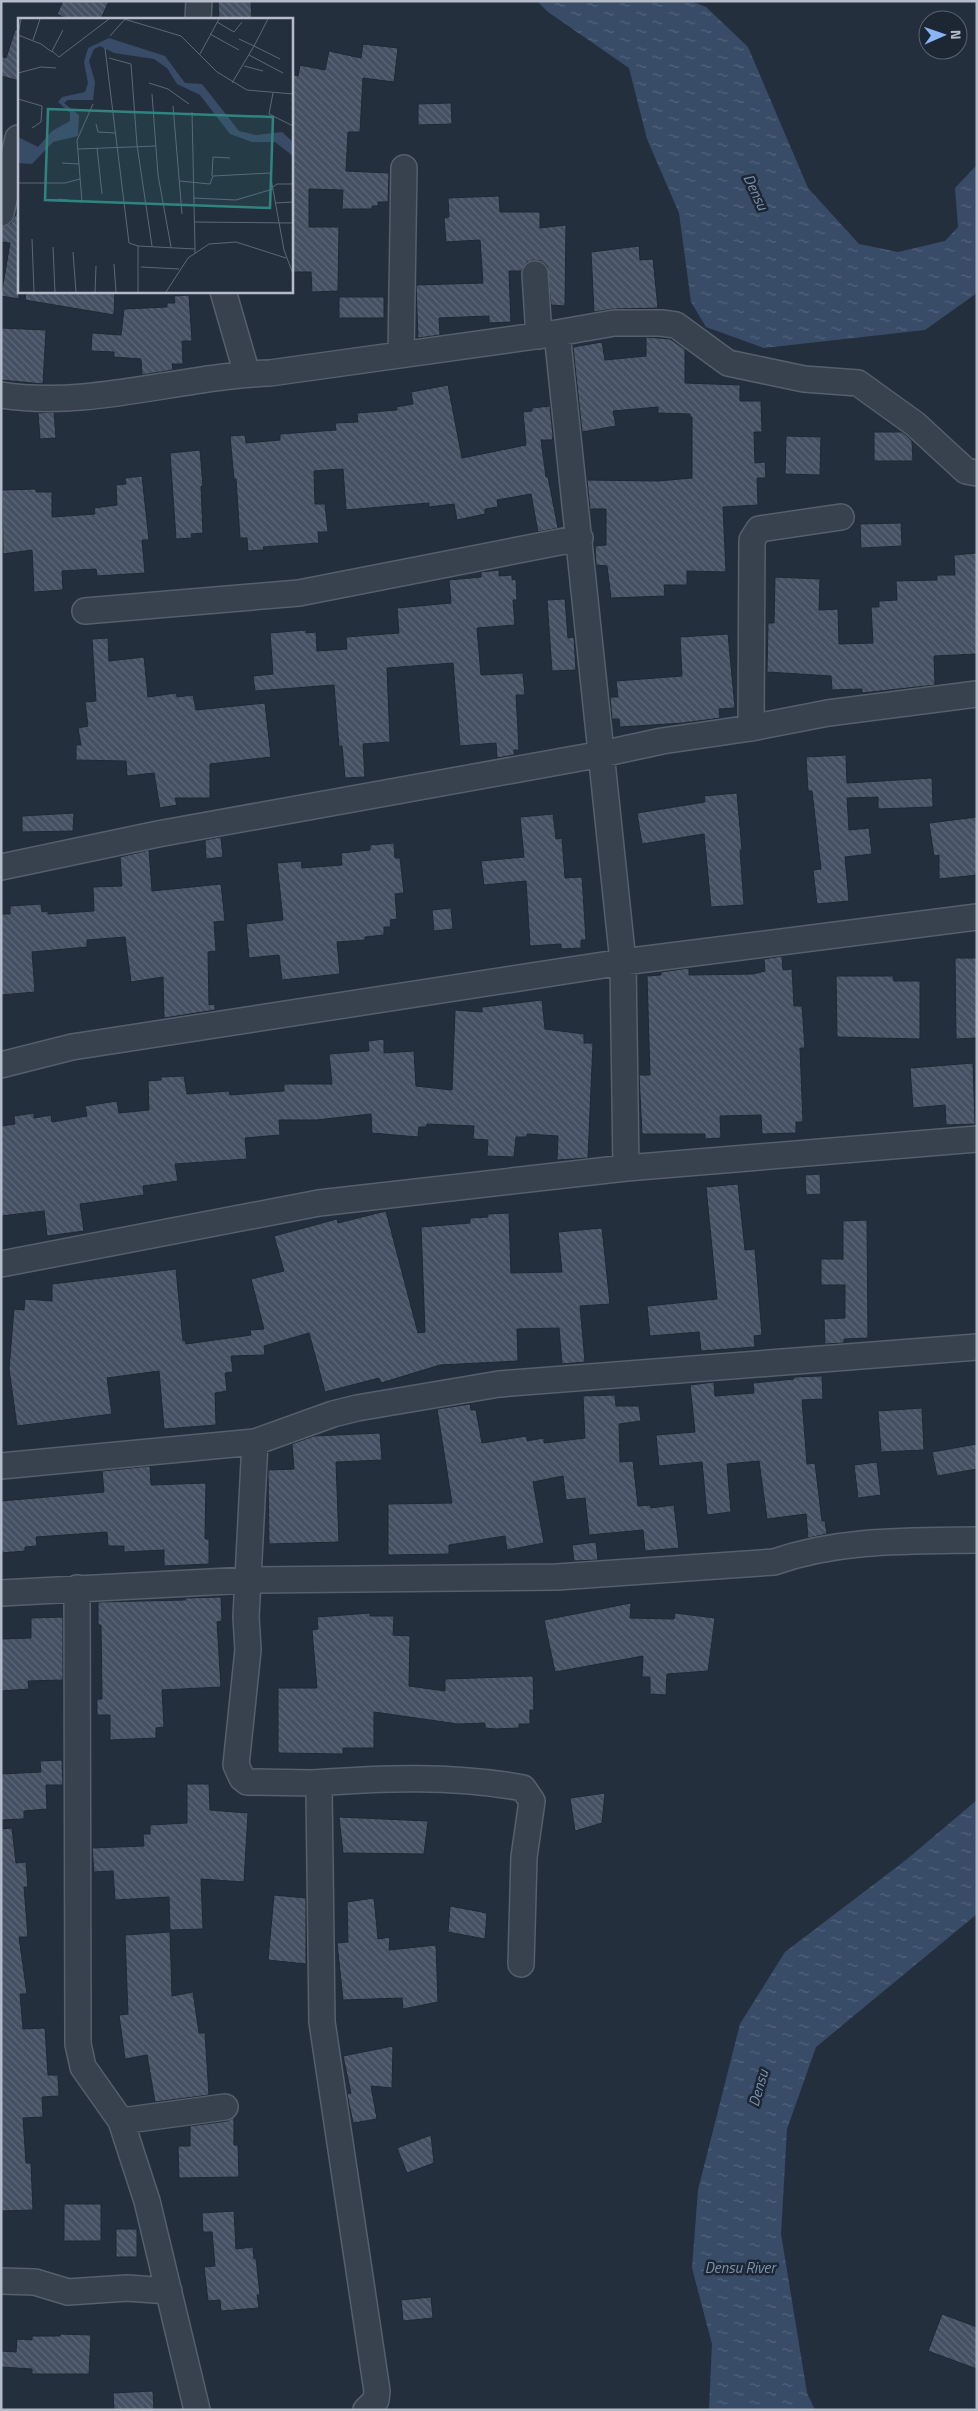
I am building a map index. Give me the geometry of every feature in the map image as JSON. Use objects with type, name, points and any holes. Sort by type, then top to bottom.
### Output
[{"type":"street","points":[[198,18],[199,1]]},
{"type":"street","points":[[1,213],[18,138]]},
{"type":"street","points":[[401,354],[404,168]]},
{"type":"street","points":[[534,274],[548,335],[580,538],[623,962],[626,1168]]},
{"type":"street","points":[[223,292],[247,374]]},
{"type":"street","points":[[1,395],[17,397],[72,396],[127,392],[247,374],[270,373],[548,335],[614,322],[661,322],[676,325],[728,363],[804,379],[858,384],[915,424],[966,471],[977,473]]},
{"type":"street","points":[[751,728],[752,540],[759,529],[841,517]]},
{"type":"street","points":[[85,611],[299,592],[580,538]]},
{"type":"street","points":[[1,867],[158,834],[602,754],[662,741],[751,728],[828,713],[977,694]]},
{"type":"street","points":[[1,1065],[72,1047],[623,962],[977,917]]},
{"type":"street","points":[[1,1264],[319,1203],[626,1168],[977,1139]]},
{"type":"street","points":[[1,1466],[255,1442],[333,1414],[357,1408],[499,1384],[977,1347]]},
{"type":"street","points":[[255,1442],[248,1580],[248,1650],[236,1765],[242,1778],[247,1782],[313,1783],[403,1777],[499,1783],[523,1788],[532,1801],[524,1857],[521,1964]]},
{"type":"street","points":[[1,1593],[248,1580],[557,1577],[774,1562],[800,1553],[868,1541],[977,1540]]},
{"type":"street","points":[[77,1588],[78,2044],[83,2067],[122,2121],[147,2201],[197,2410]]},
{"type":"street","points":[[313,1783],[319,1789],[320,1798],[322,2022],[377,2391],[376,2400],[366,2410]]},
{"type":"street","points":[[122,2121],[225,2107]]},
{"type":"street","points":[[1,2281],[35,2282],[68,2292],[127,2288],[169,2291]]},
{"type":"water","name":"Densu","points":[[537,1],[691,1],[706,7],[748,47],[808,188],[859,244],[898,252],[945,241],[958,227],[955,188],[977,165],[977,293],[925,330],[764,348],[706,327],[691,302],[679,213],[647,139],[629,68],[548,12]]},
{"type":"water","name":"Densu River","points":[[977,1800],[977,1914],[816,2047],[787,2129],[781,2234],[807,2393],[815,2410],[709,2410],[712,2344],[692,2268],[698,2190],[740,2024],[785,1952],[906,1860]]},
{"type":"building","points":[[63,1],[109,1],[101,18],[65,18],[57,14]]},
{"type":"building","points":[[218,1],[251,1],[252,18],[219,18]]},
{"type":"building","points":[[15,30],[18,30],[18,81],[1,76],[1,56],[6,58]]},
{"type":"building","points":[[363,44],[398,48],[394,82],[363,78],[360,132],[348,132],[346,171],[389,173],[388,202],[378,202],[378,206],[372,206],[372,209],[342,209],[343,190],[309,189],[309,227],[339,227],[338,291],[312,292],[311,272],[292,272],[292,74],[298,76],[300,65],[325,70],[329,51],[361,58]]},
{"type":"building","points":[[451,103],[452,124],[418,125],[418,104]]},
{"type":"building","points":[[499,196],[500,212],[540,212],[540,228],[566,225],[565,306],[551,305],[547,266],[541,261],[534,260],[527,262],[521,271],[509,271],[511,322],[489,323],[489,316],[439,318],[440,335],[418,338],[416,285],[483,283],[480,240],[446,242],[444,218],[449,217],[448,198]]},
{"type":"building","points":[[16,214],[18,214],[19,299],[1,296],[10,243],[1,242],[1,227],[11,223]]},
{"type":"building","points":[[639,246],[640,260],[653,259],[658,308],[614,309],[594,312],[591,252]]},
{"type":"building","points":[[26,292],[115,292],[114,315],[25,300]]},
{"type":"building","points":[[189,295],[192,341],[182,341],[183,364],[172,364],[173,370],[142,375],[141,359],[114,357],[114,352],[91,351],[92,333],[121,335],[124,309],[167,307],[167,303],[175,303],[174,296]]},
{"type":"building","points":[[339,297],[384,297],[384,318],[339,318]]},
{"type":"building","points":[[1,328],[46,330],[43,384],[1,380]]},
{"type":"building","points":[[646,337],[670,339],[685,349],[685,383],[740,385],[740,401],[761,401],[762,432],[754,432],[755,463],[765,462],[766,478],[757,478],[758,505],[723,507],[726,572],[687,571],[687,585],[664,585],[665,596],[611,598],[607,566],[596,565],[595,546],[606,545],[606,509],[590,509],[587,480],[658,481],[692,478],[692,417],[690,417],[690,414],[658,413],[658,407],[613,411],[616,426],[582,432],[573,347],[602,342],[605,360],[646,356]]},
{"type":"building","points":[[448,385],[462,458],[526,445],[523,412],[532,411],[532,408],[550,406],[552,440],[541,440],[546,477],[548,477],[558,528],[538,532],[531,494],[497,500],[498,507],[485,509],[485,514],[457,520],[454,504],[429,507],[429,503],[346,510],[343,469],[314,471],[315,504],[325,504],[328,532],[318,532],[319,543],[263,547],[264,550],[248,551],[247,538],[240,538],[236,479],[234,479],[230,436],[245,435],[246,443],[280,440],[280,434],[336,430],[335,423],[358,422],[357,413],[397,410],[396,407],[413,404],[411,392]]},
{"type":"building","points":[[54,412],[56,438],[40,439],[38,413]]},
{"type":"building","points":[[874,432],[902,432],[912,441],[913,461],[874,461]]},
{"type":"building","points":[[786,436],[821,437],[820,475],[785,474]]},
{"type":"building","points":[[200,450],[203,486],[201,486],[203,533],[191,534],[192,538],[176,539],[170,453]]},
{"type":"building","points":[[142,476],[149,540],[142,540],[145,573],[97,576],[96,569],[62,571],[63,590],[34,592],[32,550],[3,554],[2,490],[36,489],[36,492],[52,492],[52,517],[95,514],[94,508],[117,505],[116,485],[126,484],[125,478]]},
{"type":"building","points":[[901,523],[902,546],[861,548],[860,524]]},
{"type":"building","points":[[977,553],[977,654],[934,656],[935,685],[862,693],[862,689],[832,690],[831,676],[767,672],[768,623],[774,623],[775,577],[820,579],[819,610],[838,609],[839,644],[873,643],[871,607],[879,607],[879,601],[897,600],[896,581],[937,580],[937,575],[955,575],[954,555]]},
{"type":"building","points":[[499,570],[499,576],[512,575],[512,580],[516,579],[517,600],[513,600],[515,625],[477,628],[481,675],[523,673],[525,695],[516,695],[519,750],[514,750],[514,755],[497,758],[496,743],[460,746],[453,663],[387,668],[390,742],[363,744],[365,777],[345,778],[342,746],[339,746],[334,685],[255,691],[253,676],[273,674],[270,633],[306,630],[306,633],[316,632],[317,651],[347,649],[346,637],[399,633],[397,608],[451,603],[449,580],[481,577],[481,572]]},
{"type":"building","points":[[565,599],[568,638],[574,637],[576,670],[552,671],[547,600]]},
{"type":"building","points":[[728,634],[735,708],[719,709],[720,718],[683,723],[620,727],[619,719],[612,719],[610,697],[618,697],[616,681],[682,676],[680,637]]},
{"type":"building","points":[[108,638],[109,661],[144,657],[148,697],[176,693],[177,697],[193,695],[196,710],[265,703],[271,757],[210,764],[210,798],[175,798],[177,805],[160,808],[154,773],[127,776],[126,761],[76,760],[76,745],[81,745],[78,728],[88,726],[85,702],[96,701],[92,639]]},
{"type":"building","points":[[846,755],[847,783],[932,778],[933,807],[878,809],[878,797],[847,798],[849,830],[869,828],[872,854],[845,857],[849,901],[817,904],[813,870],[821,869],[812,791],[808,791],[806,757]]},
{"type":"building","points":[[737,793],[744,905],[711,907],[704,834],[642,844],[637,813],[705,802],[704,796]]},
{"type":"building","points":[[74,813],[73,831],[22,832],[22,816]]},
{"type":"building","points":[[553,814],[556,839],[562,838],[565,878],[582,877],[586,940],[581,940],[581,948],[561,949],[561,944],[530,946],[526,881],[484,885],[481,861],[524,857],[520,817]]},
{"type":"building","points":[[977,817],[977,875],[939,879],[939,855],[934,856],[929,823]]},
{"type":"building","points":[[221,837],[223,857],[206,859],[205,840]]},
{"type":"building","points":[[394,843],[395,858],[400,858],[404,893],[395,894],[397,919],[390,920],[391,927],[384,927],[384,935],[365,937],[365,940],[337,942],[340,974],[282,980],[279,955],[249,958],[246,924],[283,920],[277,863],[301,861],[302,868],[342,865],[341,853],[370,850],[370,845]]},
{"type":"building","points":[[149,850],[152,891],[221,884],[225,921],[214,922],[216,951],[208,952],[209,1005],[215,1004],[215,1010],[164,1018],[163,977],[131,982],[125,937],[87,940],[87,947],[32,952],[35,992],[1,995],[1,914],[10,914],[10,906],[41,904],[42,912],[48,911],[48,914],[94,911],[93,887],[122,886],[120,857]]},
{"type":"building","points":[[451,908],[453,929],[434,931],[432,910]]},
{"type":"building","points":[[782,956],[783,970],[792,969],[794,1006],[802,1006],[805,1048],[800,1048],[803,1122],[796,1122],[796,1133],[762,1134],[761,1115],[720,1116],[721,1138],[705,1139],[705,1134],[642,1134],[639,1075],[650,1075],[647,976],[661,975],[661,972],[689,968],[689,975],[753,974],[765,971],[764,959]]},
{"type":"building","points":[[955,958],[977,958],[977,1038],[956,1039]]},
{"type":"building","points":[[836,976],[893,976],[894,981],[920,981],[920,1039],[837,1037]]},
{"type":"building","points":[[542,1000],[545,1029],[584,1034],[584,1043],[593,1043],[588,1158],[557,1160],[558,1136],[527,1134],[527,1137],[516,1137],[514,1157],[487,1156],[488,1140],[473,1139],[474,1126],[427,1124],[426,1127],[419,1127],[418,1137],[372,1133],[371,1114],[316,1120],[279,1120],[280,1135],[245,1138],[247,1159],[175,1164],[178,1181],[143,1186],[144,1195],[80,1204],[84,1231],[47,1236],[44,1211],[1,1216],[1,1126],[15,1124],[14,1116],[34,1113],[34,1118],[51,1115],[52,1122],[87,1116],[85,1106],[117,1101],[119,1113],[149,1110],[148,1081],[161,1080],[161,1077],[184,1076],[187,1094],[229,1091],[230,1095],[284,1091],[284,1084],[332,1084],[329,1054],[369,1051],[368,1041],[384,1039],[384,1053],[414,1051],[416,1086],[452,1090],[455,1010],[482,1012],[482,1007]]},
{"type":"building","points":[[973,1063],[975,1124],[946,1125],[945,1105],[913,1108],[910,1068]]},
{"type":"building","points":[[820,1174],[821,1194],[806,1195],[805,1175]]},
{"type":"building","points":[[738,1184],[745,1250],[755,1249],[762,1335],[754,1336],[755,1347],[701,1351],[699,1332],[650,1336],[647,1306],[717,1299],[706,1187]]},
{"type":"building","points":[[386,1211],[418,1333],[425,1332],[421,1227],[470,1223],[470,1218],[488,1217],[488,1214],[509,1213],[511,1273],[562,1272],[558,1232],[602,1228],[610,1304],[580,1306],[585,1362],[562,1364],[559,1328],[517,1329],[518,1361],[440,1365],[381,1383],[379,1378],[325,1392],[309,1333],[264,1346],[265,1355],[231,1356],[233,1372],[225,1373],[227,1391],[215,1393],[216,1425],[164,1429],[159,1371],[107,1378],[112,1414],[17,1426],[9,1369],[14,1309],[24,1310],[25,1299],[52,1301],[52,1284],[176,1269],[183,1341],[185,1340],[186,1344],[251,1335],[250,1330],[264,1329],[251,1279],[284,1271],[274,1236],[337,1219],[338,1223]]},
{"type":"building","points":[[867,1220],[868,1338],[844,1339],[844,1343],[825,1344],[824,1319],[845,1318],[845,1285],[821,1285],[821,1259],[843,1259],[843,1221]]},
{"type":"building","points":[[822,1376],[823,1399],[802,1400],[807,1464],[815,1463],[822,1521],[825,1521],[827,1534],[808,1538],[806,1514],[767,1519],[759,1461],[727,1464],[731,1512],[707,1515],[702,1462],[659,1466],[656,1435],[695,1432],[690,1385],[714,1382],[715,1396],[754,1393],[753,1383],[794,1379],[794,1377]]},
{"type":"building","points":[[615,1395],[616,1406],[639,1406],[641,1421],[619,1424],[620,1462],[633,1461],[638,1506],[650,1505],[651,1508],[674,1505],[679,1548],[645,1551],[643,1530],[589,1535],[585,1498],[566,1500],[563,1476],[533,1482],[544,1543],[507,1550],[505,1536],[449,1545],[449,1554],[388,1555],[388,1504],[452,1503],[437,1409],[470,1404],[471,1410],[476,1410],[482,1443],[527,1436],[527,1441],[544,1438],[544,1443],[585,1438],[583,1396]]},
{"type":"building","points":[[922,1408],[924,1450],[881,1452],[878,1411]]},
{"type":"building","points":[[380,1433],[382,1460],[336,1462],[339,1542],[269,1544],[268,1470],[294,1469],[292,1444],[314,1436]]},
{"type":"building","points":[[977,1444],[977,1469],[937,1476],[932,1452]]},
{"type":"building","points":[[877,1462],[881,1495],[858,1498],[854,1465]]},
{"type":"building","points":[[150,1466],[151,1485],[206,1483],[205,1539],[209,1539],[209,1564],[164,1566],[164,1550],[124,1552],[124,1546],[108,1546],[107,1532],[36,1537],[37,1546],[25,1547],[25,1551],[1,1553],[1,1501],[104,1492],[102,1471]]},
{"type":"building","points":[[596,1542],[598,1560],[574,1561],[572,1545]]},
{"type":"building","points":[[221,1597],[222,1621],[217,1622],[221,1687],[162,1690],[164,1727],[156,1728],[156,1738],[110,1740],[110,1715],[97,1715],[97,1699],[102,1699],[101,1625],[98,1625],[98,1602],[185,1600],[185,1598]]},
{"type":"building","points":[[631,1603],[630,1618],[674,1619],[675,1613],[715,1618],[708,1671],[667,1674],[666,1695],[650,1694],[650,1677],[642,1677],[643,1656],[555,1672],[544,1620]]},
{"type":"building","points":[[370,1613],[370,1616],[394,1616],[393,1635],[410,1636],[409,1686],[445,1691],[445,1679],[533,1676],[534,1710],[530,1710],[530,1724],[519,1724],[519,1728],[496,1729],[485,1728],[485,1723],[458,1724],[374,1712],[374,1748],[343,1748],[343,1754],[278,1753],[278,1688],[317,1688],[312,1630],[318,1629],[317,1617]]},
{"type":"building","points":[[63,1617],[63,1680],[28,1681],[29,1689],[1,1691],[1,1639],[31,1638],[31,1618]]},
{"type":"building","points":[[62,1760],[63,1785],[46,1785],[47,1809],[24,1811],[24,1819],[1,1820],[1,1774],[41,1772],[40,1761]]},
{"type":"building","points":[[187,1784],[209,1784],[210,1810],[248,1813],[244,1882],[201,1879],[203,1929],[170,1930],[169,1897],[115,1900],[113,1871],[94,1872],[92,1848],[144,1846],[143,1834],[150,1834],[150,1825],[187,1823]]},
{"type":"building","points":[[605,1793],[602,1823],[575,1831],[570,1798]]},
{"type":"building","points":[[339,1817],[428,1821],[424,1854],[343,1853]]},
{"type":"building","points":[[12,1828],[16,1863],[26,1862],[28,1887],[24,1887],[28,1937],[19,1937],[27,1994],[20,1994],[23,2029],[45,2028],[48,2075],[58,2075],[59,2096],[42,2097],[43,2117],[23,2118],[26,2163],[31,2163],[33,2210],[1,2211],[1,1829]]},
{"type":"building","points":[[274,1895],[306,1898],[306,1964],[268,1960]]},
{"type":"building","points":[[374,1898],[378,1939],[390,1937],[389,1950],[436,1945],[438,2002],[403,2009],[402,1998],[343,2000],[337,1943],[348,1942],[347,1902]]},
{"type":"building","points":[[450,1906],[487,1913],[485,1939],[448,1932]]},
{"type":"building","points":[[170,1932],[172,1996],[193,1992],[199,2033],[205,2033],[209,2095],[155,2102],[147,2055],[125,2059],[119,2015],[128,2014],[125,1935]]},
{"type":"building","points":[[393,2046],[392,2088],[371,2086],[377,2119],[353,2123],[347,2094],[351,2093],[343,2056]]},
{"type":"building","points":[[234,2118],[234,2145],[238,2145],[239,2177],[179,2178],[178,2146],[190,2146],[190,2126],[227,2121]]},
{"type":"building","points":[[431,2135],[434,2163],[407,2173],[397,2148]]},
{"type":"building","points":[[64,2204],[101,2204],[101,2241],[64,2241]]},
{"type":"building","points":[[234,2211],[236,2249],[253,2247],[254,2259],[256,2258],[260,2295],[257,2295],[259,2308],[221,2311],[220,2300],[208,2301],[204,2267],[215,2266],[212,2232],[203,2232],[202,2213]]},
{"type":"building","points":[[116,2229],[137,2229],[137,2257],[116,2257]]},
{"type":"building","points":[[431,2297],[433,2318],[403,2321],[401,2300]]},
{"type":"building","points":[[942,2314],[977,2327],[977,2369],[928,2351]]},
{"type":"building","points":[[60,2334],[91,2335],[89,2374],[32,2374],[32,2369],[1,2367],[1,2351],[16,2352],[17,2339],[32,2340],[32,2336],[60,2336]]},
{"type":"building","points":[[153,2391],[154,2410],[114,2410],[113,2393]]}]
